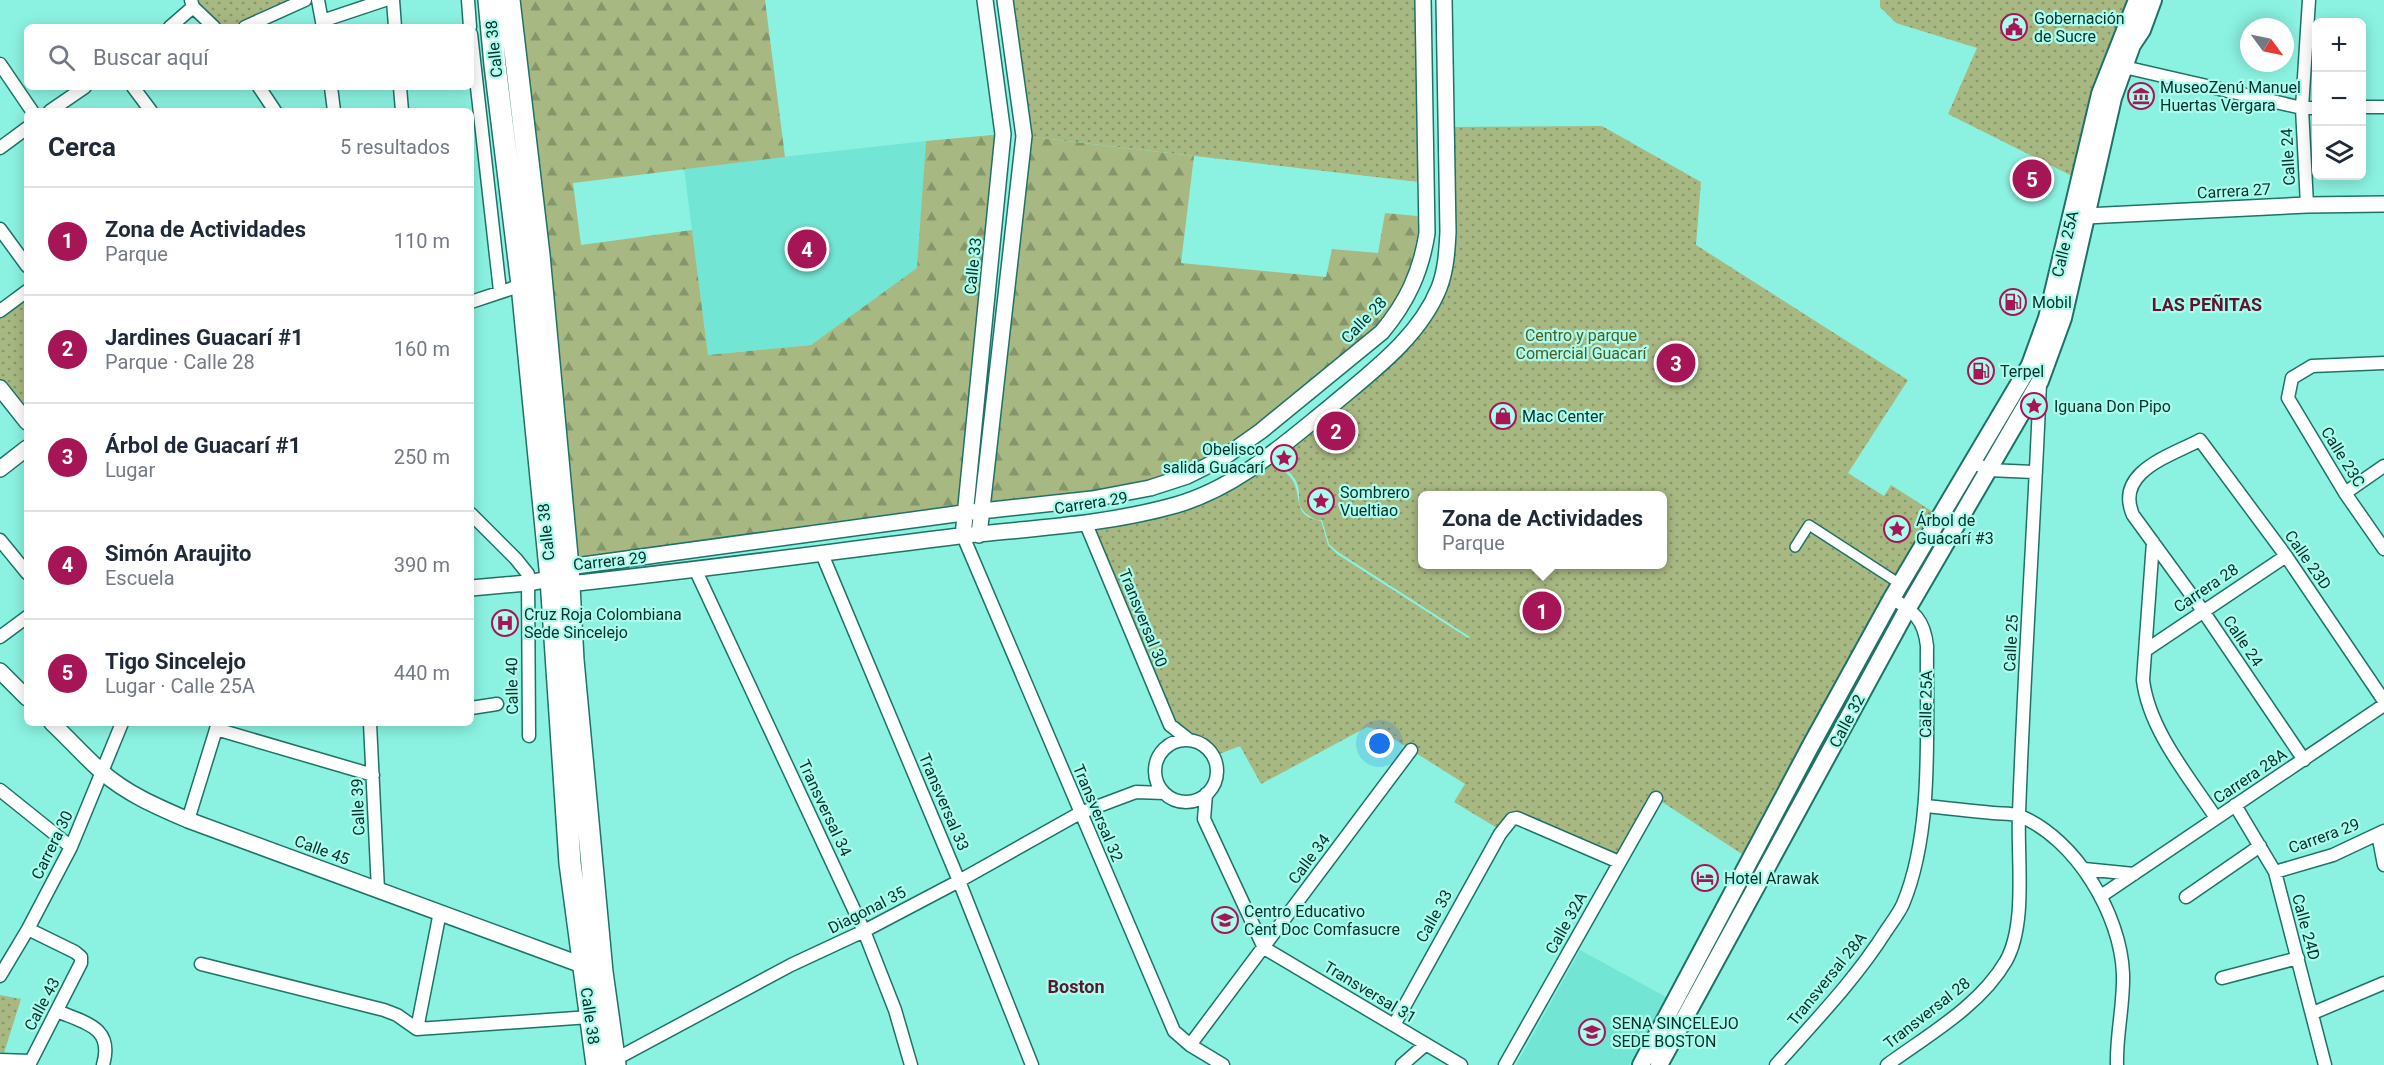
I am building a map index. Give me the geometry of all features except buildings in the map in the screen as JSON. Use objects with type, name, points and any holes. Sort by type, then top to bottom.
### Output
[{"type":"highway","name":"Calle 38","points":[[489,0],[522,285],[562,576]]},
{"type":"highway","name":"Calle 38","points":[[509,0],[539,255],[562,576],[570,863],[609,1063]]},
{"type":"highway","name":"Calle 38","points":[[592,969],[590,1017],[609,1063]]},
{"type":"main road","name":"Calle 25A","points":[[1981,466],[2037,347],[2071,220],[2100,94],[2137,0]]},
{"type":"main road","points":[[2132,45],[2146,0]]},
{"type":"main road","name":"Calle 25A","points":[[2040,381],[2062,318],[2113,98],[2132,45],[2142,30],[2154,0]]},
{"type":"main road","name":"Calle 32","points":[[1641,1065],[1810,747],[1896,591],[2040,381]]},
{"type":"main road","name":"Calle 32","points":[[1659,1065],[1908,608],[1981,466]]},
{"type":"street","points":[[252,24],[304,0]]},
{"type":"street","points":[[318,0],[322,24],[385,0]]},
{"type":"street","points":[[393,0],[395,24]]},
{"type":"street","points":[[468,0],[470,24]]},
{"type":"street","name":"Calle 33","points":[[963,536],[963,513],[1003,134],[985,0]]},
{"type":"street","points":[[971,553],[979,535],[1024,136],[1005,0]]},
{"type":"street","name":"Calle 28","points":[[1187,476],[1222,458],[1261,431],[1346,363],[1382,332],[1395,316],[1416,280],[1424,257],[1427,234],[1423,0]]},
{"type":"street","name":"Carrera 29","points":[[562,576],[696,571],[963,536],[1086,524],[1178,505],[1235,479],[1267,458],[1395,350],[1414,329],[1439,287],[1447,259],[1448,232],[1444,0]]},
{"type":"street","name":"Calle 24","points":[[2307,205],[2302,108],[2309,0]]},
{"type":"street","points":[[173,24],[192,3],[211,24]]},
{"type":"street","points":[[0,64],[30,108]]},
{"type":"street","points":[[2124,67],[2302,108],[2312,108]]},
{"type":"street","points":[[54,108],[81,90]]},
{"type":"street","points":[[136,90],[149,108]]},
{"type":"street","points":[[261,90],[273,108]]},
{"type":"street","points":[[331,90],[334,108]]},
{"type":"street","points":[[400,90],[402,108]]},
{"type":"street","points":[[474,90],[476,128],[500,291]]},
{"type":"street","points":[[2366,107],[2384,107]]},
{"type":"street","points":[[0,147],[24,130]]},
{"type":"street","name":"Carrera 27","points":[[2086,216],[2307,205],[2384,204]]},
{"type":"street","points":[[0,229],[24,262]]},
{"type":"street","points":[[474,301],[522,285]]},
{"type":"street","points":[[0,311],[24,293]]},
{"type":"street","name":"Calle 23C","points":[[2384,363],[2312,366],[2292,378],[2288,398],[2345,493],[2384,549]]},
{"type":"street","name":"Calle 25","points":[[2019,815],[2040,381]]},
{"type":"street","points":[[0,388],[24,418]]},
{"type":"street","name":"Calle 24","points":[[2200,440],[2148,467],[2136,478],[2128,493],[2128,503],[2133,515],[2203,611],[2304,760]]},
{"type":"street","name":"Calle 23D","points":[[2200,440],[2286,556],[2384,703]]},
{"type":"street","points":[[0,469],[24,450]]},
{"type":"street","points":[[1981,466],[2036,472]]},
{"type":"street","points":[[2345,493],[2384,466]]},
{"type":"street","name":"Carrera 29","points":[[562,576],[963,513],[1092,499],[1150,488],[1187,476]]},
{"type":"street","name":"Calle 40","points":[[474,517],[528,574],[529,736]]},
{"type":"street","name":"Transversal 30","points":[[1086,524],[1170,725],[1189,740]]},
{"type":"street","points":[[1795,547],[1809,525],[1896,591],[1908,608]]},
{"type":"street","name":"Transversal 32","points":[[963,536],[1174,1031],[1190,1046],[1223,1065]]},
{"type":"street","points":[[0,540],[24,569]]},
{"type":"street","points":[[2152,542],[2143,680],[2145,699],[2160,731],[2216,818]]},
{"type":"street","name":"Transversal 33","points":[[822,554],[959,881],[1032,1065]]},
{"type":"street","name":"Carrera 28","points":[[2145,651],[2286,556]]},
{"type":"street","name":"Transversal 34","points":[[696,571],[864,931],[895,1010],[911,1065]]},
{"type":"street","points":[[474,588],[527,583],[562,576]]},
{"type":"street","name":"Calle 25A","points":[[1908,608],[1921,622],[1925,630],[1927,646],[1924,806]]},
{"type":"street","points":[[0,637],[24,619]]},
{"type":"street","points":[[0,671],[24,695]]},
{"type":"street","name":"Carrera 28A","points":[[2101,896],[2304,760],[2384,703]]},
{"type":"street","points":[[474,708],[497,704]]},
{"type":"street","points":[[1136,792],[1154,767],[1170,725]]},
{"type":"street","name":"Calle 45","points":[[55,726],[103,774],[135,795],[188,820],[592,969]]},
{"type":"street","name":"Carrera 30","points":[[0,976],[4,959],[28,929],[71,847],[121,726]]},
{"type":"street","points":[[188,820],[217,726],[373,775]]},
{"type":"street","name":"Calle 39","points":[[370,726],[378,890]]},
{"type":"street","points":[[1161,752],[1170,745],[1189,740],[1209,749],[1218,766],[1214,786],[1206,794],[1196,801],[1178,802]]},
{"type":"street","name":"Calle 34","points":[[1190,1046],[1411,750]]},
{"type":"street","points":[[1154,767],[1154,776],[1164,793],[1204,819]]},
{"type":"street","points":[[0,790],[71,847]]},
{"type":"street","name":"Diagonal 35","points":[[609,1063],[791,965],[864,931],[959,881],[1080,813],[1136,792],[1164,793]]},
{"type":"street","points":[[1206,794],[1204,819],[1263,948]]},
{"type":"street","name":"Calle 32A","points":[[1505,1065],[1656,798]]},
{"type":"street","name":"Calle 24D","points":[[2235,805],[2275,872],[2325,1065]]},
{"type":"street","points":[[1924,806],[2019,815],[2060,844],[2084,870],[2101,896],[2119,946],[2123,972],[2117,1065]]},
{"type":"street","name":"Transversal 28A","points":[[1776,1065],[1872,954],[1902,905],[1917,862],[1924,806]]},
{"type":"street","name":"Transversal 28","points":[[1887,1065],[1951,1018],[1990,985],[2007,960],[2018,924],[2019,815]]},
{"type":"street","name":"Calle 33","points":[[1394,1025],[1506,825],[1512,819],[1517,818],[1618,862]]},
{"type":"street","points":[[2381,832],[2384,865]]},
{"type":"street","name":"Carrera 29","points":[[2275,872],[2333,855],[2381,832]]},
{"type":"street","points":[[2187,897],[2260,846]]},
{"type":"street","points":[[2084,870],[2134,874]]},
{"type":"street","points":[[417,1029],[440,912]]},
{"type":"street","name":"Calle 43","points":[[28,929],[81,957],[80,968],[30,1063]]},
{"type":"street","name":"Transversal 31","points":[[1263,948],[1461,1065]]},
{"type":"street","points":[[2222,978],[2298,958]]},
{"type":"street","points":[[201,964],[384,1010],[417,1029],[590,1017]]},
{"type":"street","points":[[2313,1013],[2384,983]]},
{"type":"street","points":[[57,1011],[92,1026],[100,1032],[106,1047],[102,1065]]},
{"type":"street","points":[[1402,1065],[1426,1044]]},
{"type":"street","points":[[0,1060],[30,1063]]},
{"type":"shaded area","points":[[926,141],[918,268],[811,345],[708,355],[684,168]]},
{"type":"shaded area","name":"SENA SINCELEJO SEDE BOSTON","points":[[1580,950],[1668,998],[1629,1065],[1516,1065]]},
{"type":"green space","points":[[191,0],[305,0],[252,24],[212,24]]},
{"type":"green space","points":[[509,0],[765,0],[785,157],[573,183],[581,245],[692,230],[708,355],[811,345],[917,268],[926,141],[1003,134],[963,513],[568,567]]},
{"type":"green space","points":[[1006,0],[1423,0],[1427,183],[1024,136]]},
{"type":"green space","points":[[1880,0],[2137,0],[2081,176],[2070,175],[1948,114],[1977,48],[1896,23],[1880,7]]},
{"type":"green space","name":"Centro y parque Comercial Guacarí","points":[[1602,126],[1701,182],[1696,245],[1908,380],[1848,473],[1884,496],[1891,485],[1941,517],[1751,860],[1656,798],[1619,862],[1517,818],[1502,831],[1454,802],[1465,784],[1381,731],[1367,727],[1261,784],[1240,746],[1214,756],[1202,744],[1189,740],[1170,725],[1086,524],[1145,512],[1267,460],[1291,477],[1296,487],[1301,510],[1316,520],[1302,510],[1298,486],[1290,472],[1267,458],[1372,372],[1439,287],[1447,127]],"holes":[[[1317,520],[1322,520],[1329,544],[1338,552],[1470,637],[1468,638],[1337,554],[1328,545],[1321,521]]]},
{"type":"green space","points":[[1024,136],[1194,156],[1181,263],[1326,277],[1332,249],[1378,253],[1385,213],[1427,217],[1416,280],[1346,363],[1187,476],[980,511]]},
{"type":"green space","points":[[24,293],[24,418],[0,388],[0,311]]},
{"type":"green space","points":[[0,995],[21,999],[4,1053],[0,1052]]},
{"type":"place","name":"Gobernación de Sucre","points":[[2014,27]]},
{"type":"place","name":"MuseoZenú Manuel Huertas Vergara","points":[[2141,96]]},
{"type":"place","name":"Tigo Sincelejo","points":[[2032,179]]},
{"type":"place","name":"Simón Araujito","points":[[807,249]]},
{"type":"place","name":"Mobil","points":[[2013,302]]},
{"type":"place","name":"Árbol de Guacarí #1","points":[[1676,363]]},
{"type":"place","name":"Terpel","points":[[1981,371]]},
{"type":"place","name":"Iguana Don Pipo","points":[[2034,406]]},
{"type":"place","name":"Mac Center","points":[[1503,416]]},
{"type":"place","name":"Jardines Guacarí #1","points":[[1336,431]]},
{"type":"place","name":"Obelisco salida Guacarí","points":[[1284,458]]},
{"type":"place","name":"Sombrero Vueltiao","points":[[1321,501]]},
{"type":"place","name":"Árbol de Guacarí #3","points":[[1897,529]]},
{"type":"place","name":"Zona de Actividades","points":[[1542,611]]},
{"type":"place","name":"Cruz Roja Colombiana Sede Sincelejo","points":[[505,623]]},
{"type":"place","name":"Hotel Arawak","points":[[1705,878]]},
{"type":"place","name":"Centro Educativo Cent Doc Comfasucre","points":[[1225,920]]},
{"type":"place","name":"SENA SINCELEJO SEDE BOSTON","points":[[1592,1032]]},
{"type":"district","name":"LAS PEÑITAS","points":[[2207,304]]},
{"type":"district","name":"Boston","points":[[1076,986]]}]
